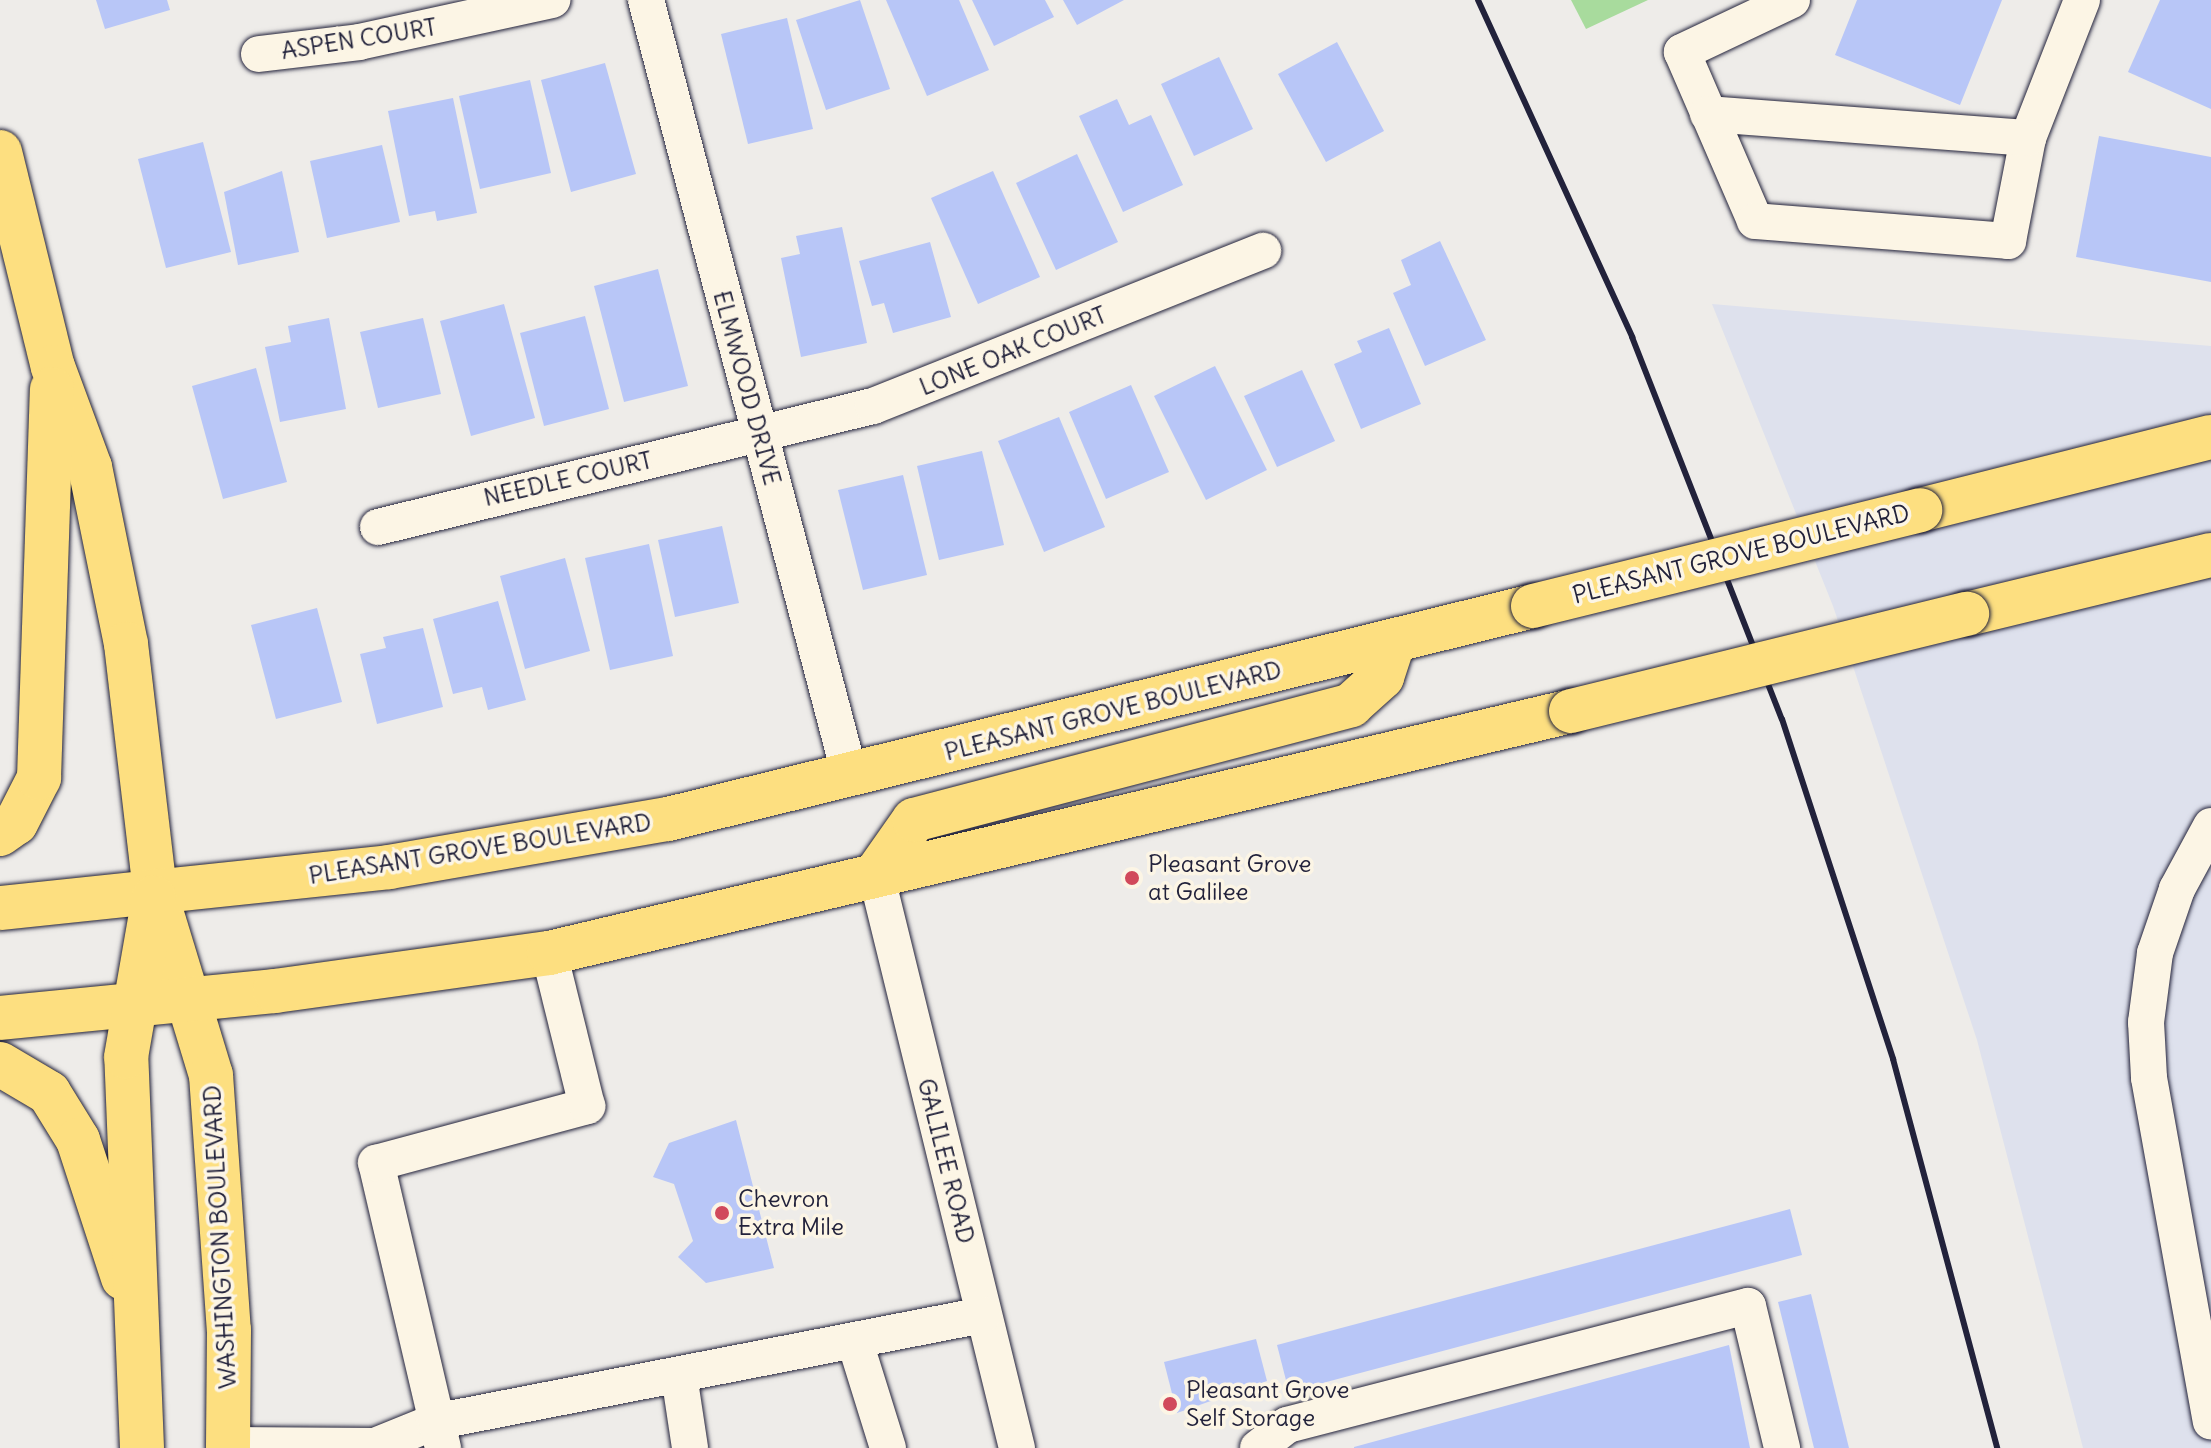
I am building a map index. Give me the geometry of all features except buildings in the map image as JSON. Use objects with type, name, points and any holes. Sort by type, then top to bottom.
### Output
[{"type":"main road","name":"WASHINGTON BOULEVARD","points":[[0,152],[53,367],[90,467],[126,644],[155,891],[211,1075],[218,1148],[228,1447]]},
{"type":"main road","points":[[0,834],[16,823],[39,778],[53,367]]},
{"type":"main road","name":"PLEASANT GROVE BOULEVARD","points":[[0,908],[525,846],[850,776],[2211,437]]},
{"type":"main road","points":[[0,1018],[188,999],[549,953],[1571,711],[2211,555]]},
{"type":"main road","points":[[876,874],[914,820],[1351,705],[1382,677],[1394,641]]},
{"type":"main road","name":"WASHINGTON BOULEVARD","points":[[142,1448],[140,1333],[126,1057],[155,891]]},
{"type":"main road","points":[[0,1064],[49,1093],[78,1140],[140,1333]]},
{"type":"street","name":"ASPEN COURT","points":[[259,54],[359,42],[552,0]]},
{"type":"street","name":"ELMWOOD DRIVE","points":[[646,0],[850,776]]},
{"type":"street","points":[[1792,0],[1682,52],[1755,221],[2008,241],[2028,138],[2082,0]]},
{"type":"street","points":[[1708,114],[2028,138]]},
{"type":"street","name":"LONE OAK COURT","points":[[758,433],[940,383],[1263,251]]},
{"type":"street","name":"NEEDLE COURT","points":[[378,527],[758,433]]},
{"type":"street","points":[[2211,826],[2159,940],[2146,1022],[2149,1078],[2211,1421]]},
{"type":"street","name":"GALILEE ROAD","points":[[876,874],[1017,1448]]},
{"type":"street","points":[[438,1439],[376,1163],[587,1106],[549,953]]},
{"type":"street","points":[[1258,1448],[1287,1425],[1748,1306],[1782,1448]]},
{"type":"street","points":[[228,1447],[375,1446],[438,1439],[679,1375],[983,1315]]},
{"type":"street","points":[[855,1342],[888,1448]]},
{"type":"street","points":[[679,1375],[690,1448]]},
{"type":"shaded area","points":[[1712,304],[2211,346],[2211,1448],[2083,1448],[1977,1040],[1833,606]]},
{"type":"green space","points":[[1571,0],[1648,0],[1586,29]]},
{"type":"railway","points":[[1478,0],[1632,337],[1782,719],[1893,1059],[1997,1448]]},
{"type":"place","name":"Pleasant Grove at Galilee","points":[[1132,878]]},
{"type":"place","name":"Chevron Extra Mile","points":[[722,1213]]},
{"type":"place","name":"Pleasant Grove Self Storage","points":[[1170,1404]]}]
